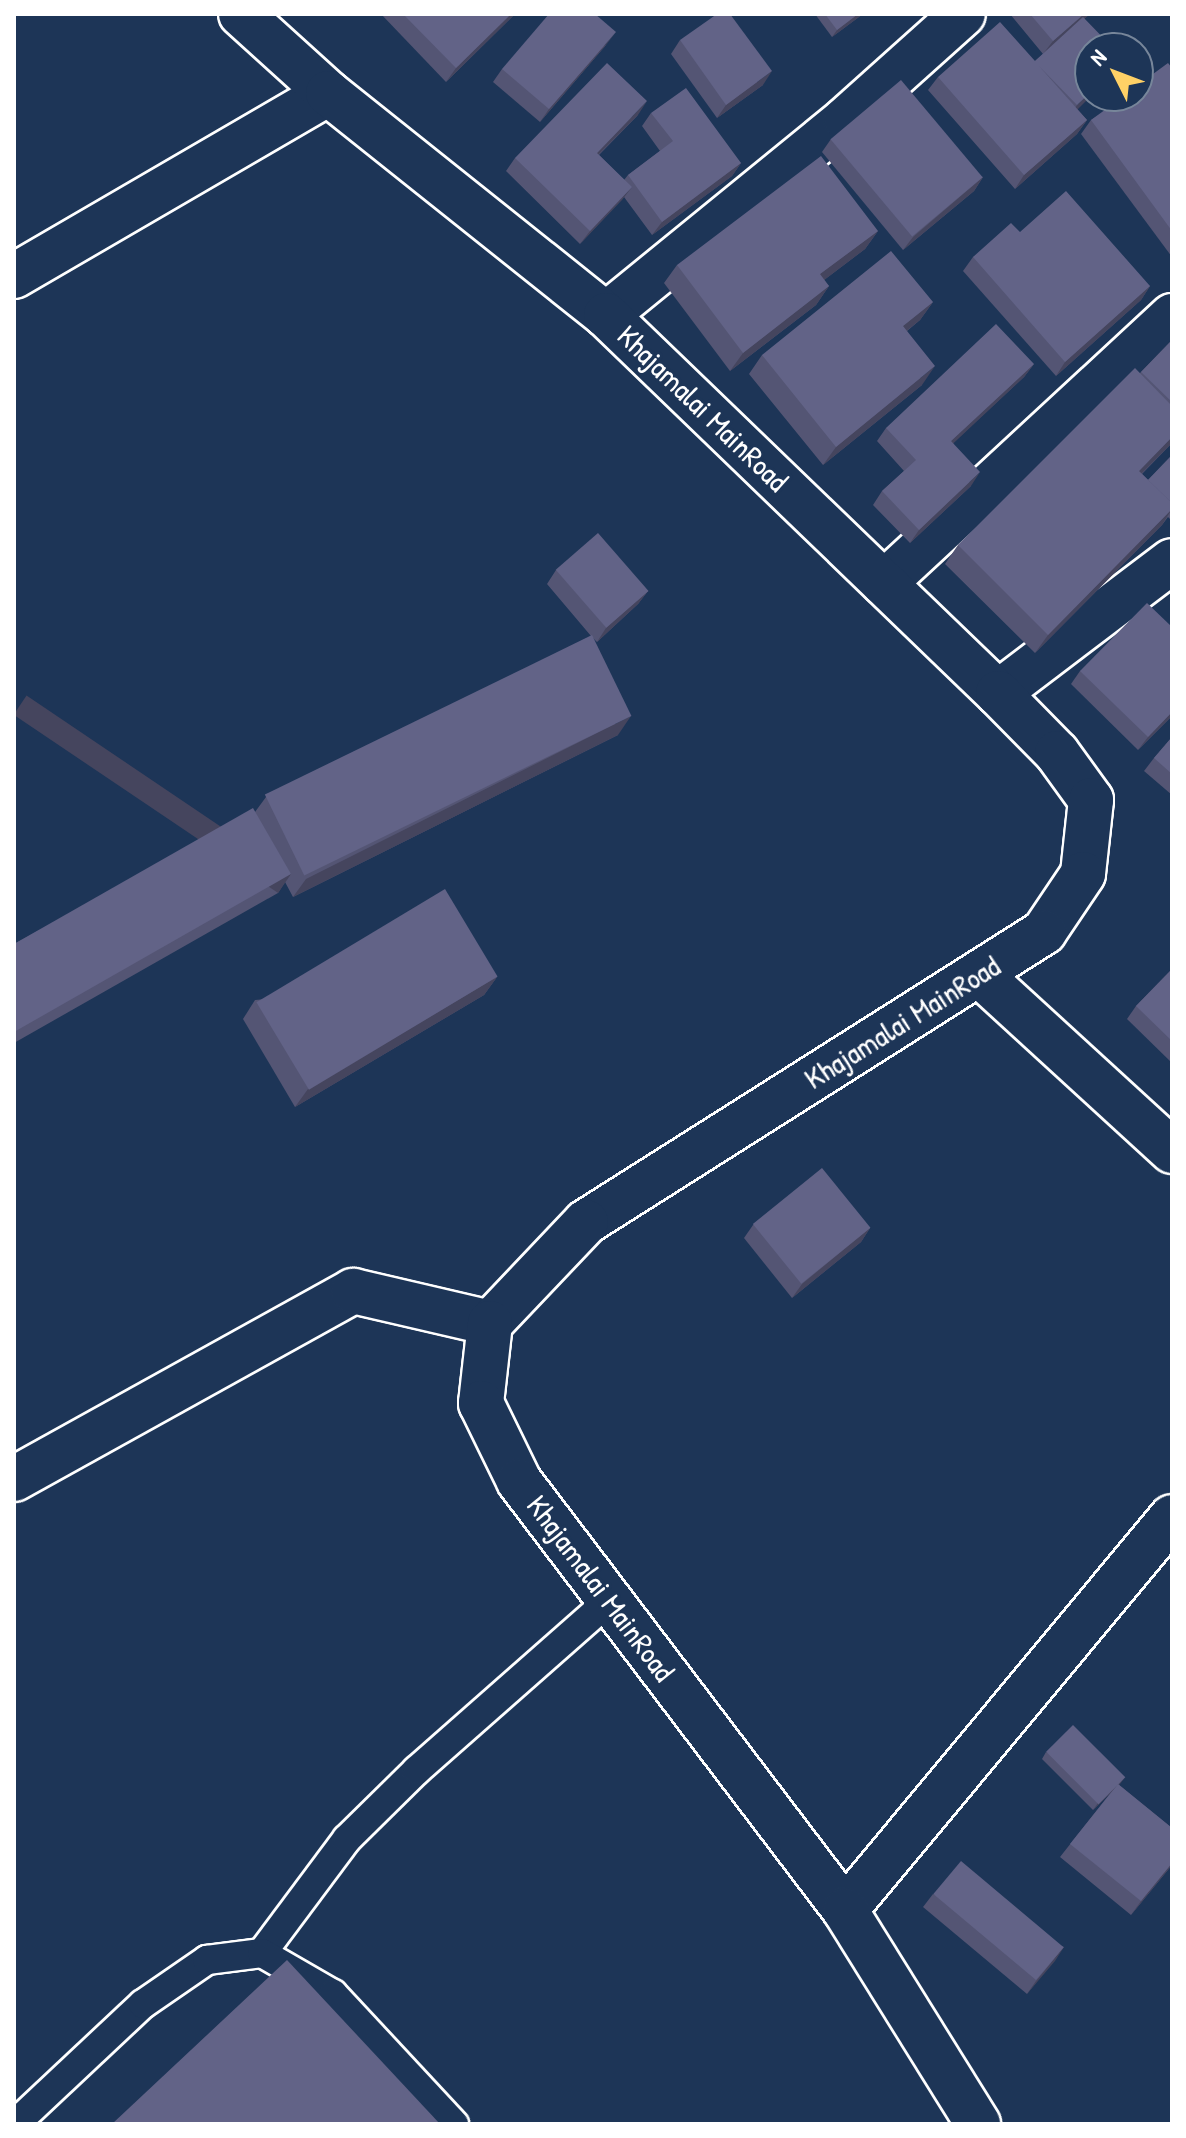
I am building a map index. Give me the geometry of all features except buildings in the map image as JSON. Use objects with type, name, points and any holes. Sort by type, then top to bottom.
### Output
[{"type":"main road","name":"Khajamalai MainRoad","points":[[241,14],[328,93],[606,315],[998,693],[1057,753],[1091,800],[1083,874],[1044,932],[586,1222],[490,1323],[481,1403],[519,1481],[845,1910],[978,2124]]},
{"type":"main road","points":[[606,315],[846,119],[963,14]]},
{"type":"main road","points":[[14,276],[328,93]]},
{"type":"main road","points":[[884,583],[1172,316]]},
{"type":"main road","points":[[998,693],[1172,561]]},
{"type":"main road","points":[[979,974],[1172,1151]]},
{"type":"main road","points":[[14,1479],[353,1291],[490,1323]]},
{"type":"main road","points":[[845,1910],[1172,1517]]},
{"type":"lane","points":[[262,1953],[347,1839],[417,1770],[610,1600]]},
{"type":"lane","points":[[15,2124],[143,2004],[207,1960],[262,1953],[333,1994],[454,2124]]}]
